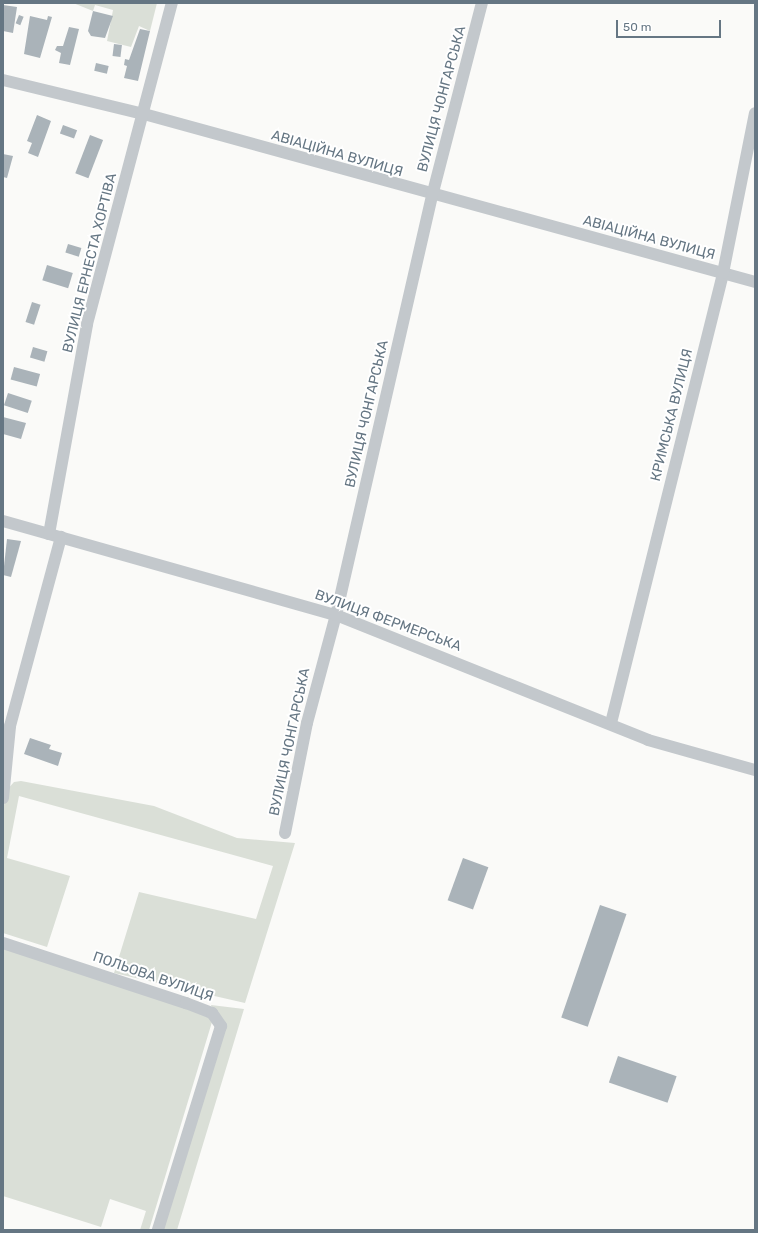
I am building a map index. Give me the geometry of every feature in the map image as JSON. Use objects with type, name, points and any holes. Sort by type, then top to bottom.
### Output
[{"type":"street","name":"ВУЛИЦЯ ЕРНЕСТА ХОРТІВА","points":[[49,534],[87,324],[144,114],[172,3]]},
{"type":"street","name":"ВУЛИЦЯ ЧОНГАРСЬКА","points":[[285,833],[307,723],[336,615],[432,196],[482,3]]},
{"type":"street","name":"АВІАЦІЙНА ВУЛИЦЯ","points":[[3,80],[144,114],[432,196],[755,282]]},
{"type":"street","name":"КРИМСЬКА ВУЛИЦЯ","points":[[611,723],[723,273],[755,113]]},
{"type":"street","name":"ВУЛИЦЯ ФЕРМЕРСЬКА","points":[[3,521],[336,615],[611,723],[648,740],[755,770]]},
{"type":"street","points":[[3,798],[10,726],[61,537]]},
{"type":"street","name":"ПОЛЬОВА ВУЛИЦЯ","points":[[3,943],[212,1013],[221,1026],[158,1230]]},
{"type":"shaded area","points":[[73,3],[157,3],[150,31],[139,26],[131,47],[107,41],[113,10],[95,5],[93,11]]},
{"type":"shaded area","points":[[21,781],[154,806],[237,838],[295,843],[245,1003],[114,973],[139,892],[256,919],[273,866],[19,796],[7,858],[70,876],[47,947],[3,933],[3,812],[6,791],[14,782]]},
{"type":"shaded area","points":[[3,939],[202,1006],[212,1022],[149,1230],[140,1230],[146,1211],[110,1199],[101,1227],[3,1196]]},
{"type":"shaded area","points":[[211,1005],[244,1009],[177,1230],[155,1230],[217,1022]]},
{"type":"building","points":[[3,5],[17,7],[13,33],[3,31]]},
{"type":"building","points":[[93,11],[113,16],[105,38],[91,36],[88,31]]},
{"type":"building","points":[[19,15],[24,17],[20,25],[16,23]]},
{"type":"building","points":[[30,16],[47,20],[48,16],[52,17],[40,58],[24,54]]},
{"type":"building","points":[[69,27],[79,29],[70,65],[59,63],[61,53],[55,50],[57,46],[63,46]]},
{"type":"building","points":[[140,29],[150,31],[138,81],[124,78],[127,66],[124,65],[125,59],[129,60]]},
{"type":"building","points":[[114,44],[122,45],[120,57],[113,56]]},
{"type":"building","points":[[96,63],[109,66],[107,74],[94,71]]},
{"type":"building","points":[[37,115],[51,121],[38,157],[28,153],[32,143],[27,141]]},
{"type":"building","points":[[63,125],[77,130],[74,139],[60,133]]},
{"type":"building","points":[[90,135],[103,140],[88,178],[75,173]]},
{"type":"building","points":[[3,154],[13,156],[7,178],[3,177]]},
{"type":"building","points":[[68,244],[81,248],[79,257],[65,253]]},
{"type":"building","points":[[47,265],[73,273],[68,288],[42,280]]},
{"type":"building","points":[[32,302],[41,305],[34,325],[26,322]]},
{"type":"building","points":[[33,347],[47,351],[44,362],[30,358]]},
{"type":"building","points":[[14,367],[40,374],[37,387],[11,380]]},
{"type":"building","points":[[8,393],[32,401],[28,413],[4,405]]},
{"type":"building","points":[[3,417],[26,423],[21,439],[3,434]]},
{"type":"building","points":[[7,539],[21,541],[11,577],[3,575]]},
{"type":"building","points":[[30,738],[51,745],[49,749],[62,753],[58,766],[24,754]]},
{"type":"building","points":[[463,858],[488,867],[473,910],[448,900]]},
{"type":"building","points":[[600,905],[626,914],[588,1027],[561,1018]]},
{"type":"building","points":[[618,1056],[677,1076],[668,1103],[609,1082]]}]
